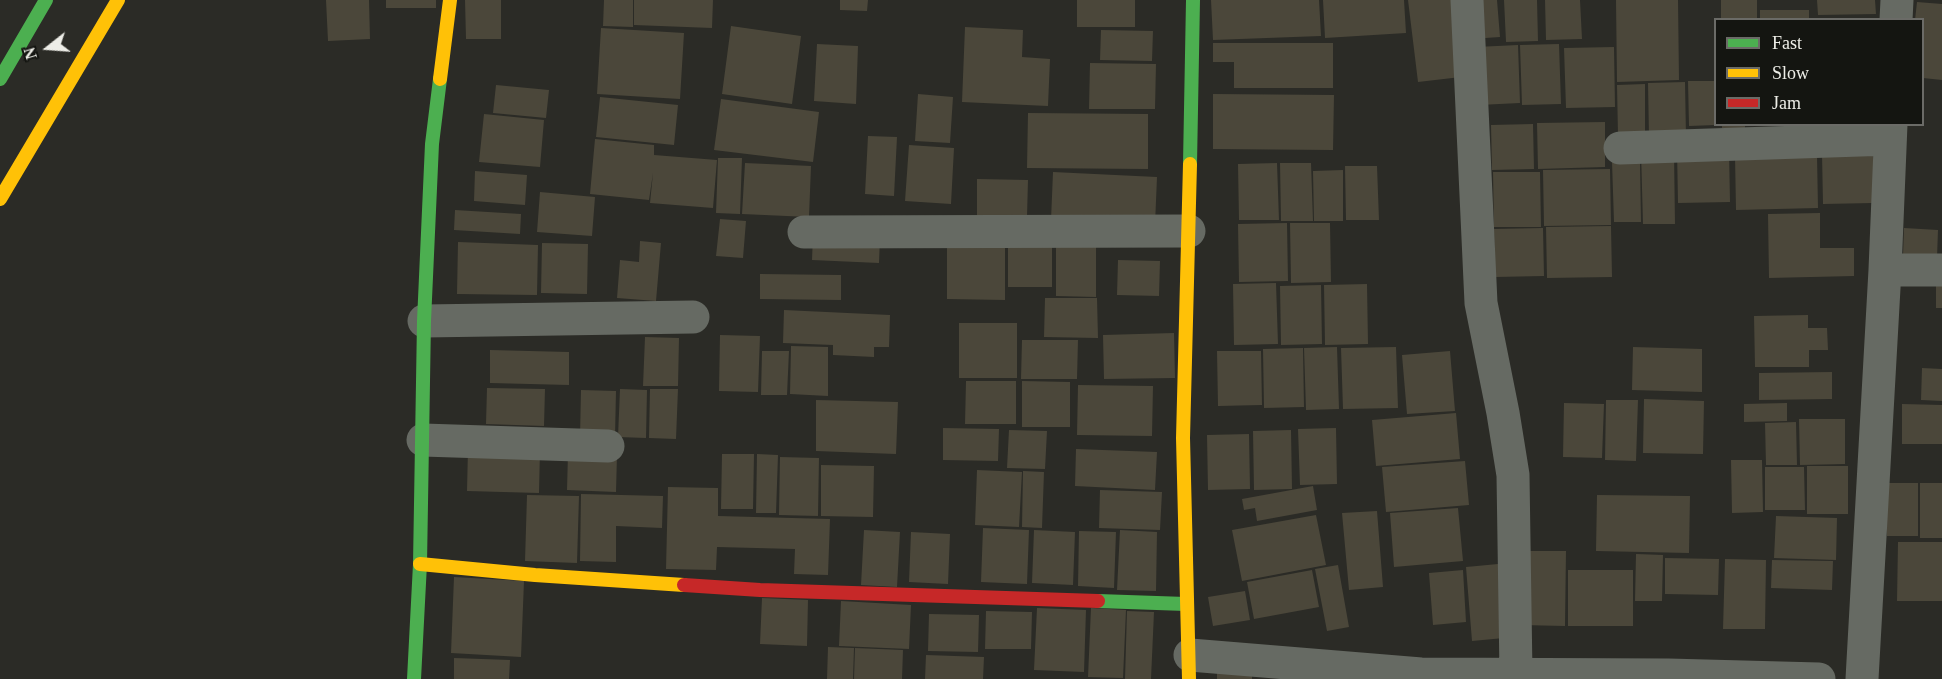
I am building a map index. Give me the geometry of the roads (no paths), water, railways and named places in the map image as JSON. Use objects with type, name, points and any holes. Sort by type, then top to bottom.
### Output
[{"type":"main road","points":[[0,79],[46,0]]},
{"type":"main road","points":[[0,199],[118,0]]},
{"type":"main road","points":[[414,679],[420,564],[424,321],[432,144],[450,0]]},
{"type":"main road","points":[[1189,667],[1183,438],[1193,0]]},
{"type":"main road","points":[[420,564],[535,576],[760,590],[1186,604]]},
{"type":"street","points":[[1467,0],[1481,303],[1513,475],[1516,674]]},
{"type":"street","points":[[1896,18],[1897,0]]},
{"type":"street","points":[[1620,148],[1890,132],[1885,270],[1862,679]]},
{"type":"street","points":[[804,232],[1189,231]]},
{"type":"street","points":[[1885,270],[1942,270]]},
{"type":"street","points":[[424,321],[693,317]]},
{"type":"street","points":[[423,440],[608,446]]},
{"type":"street","points":[[1189,667],[1421,674],[1819,679]]}]
